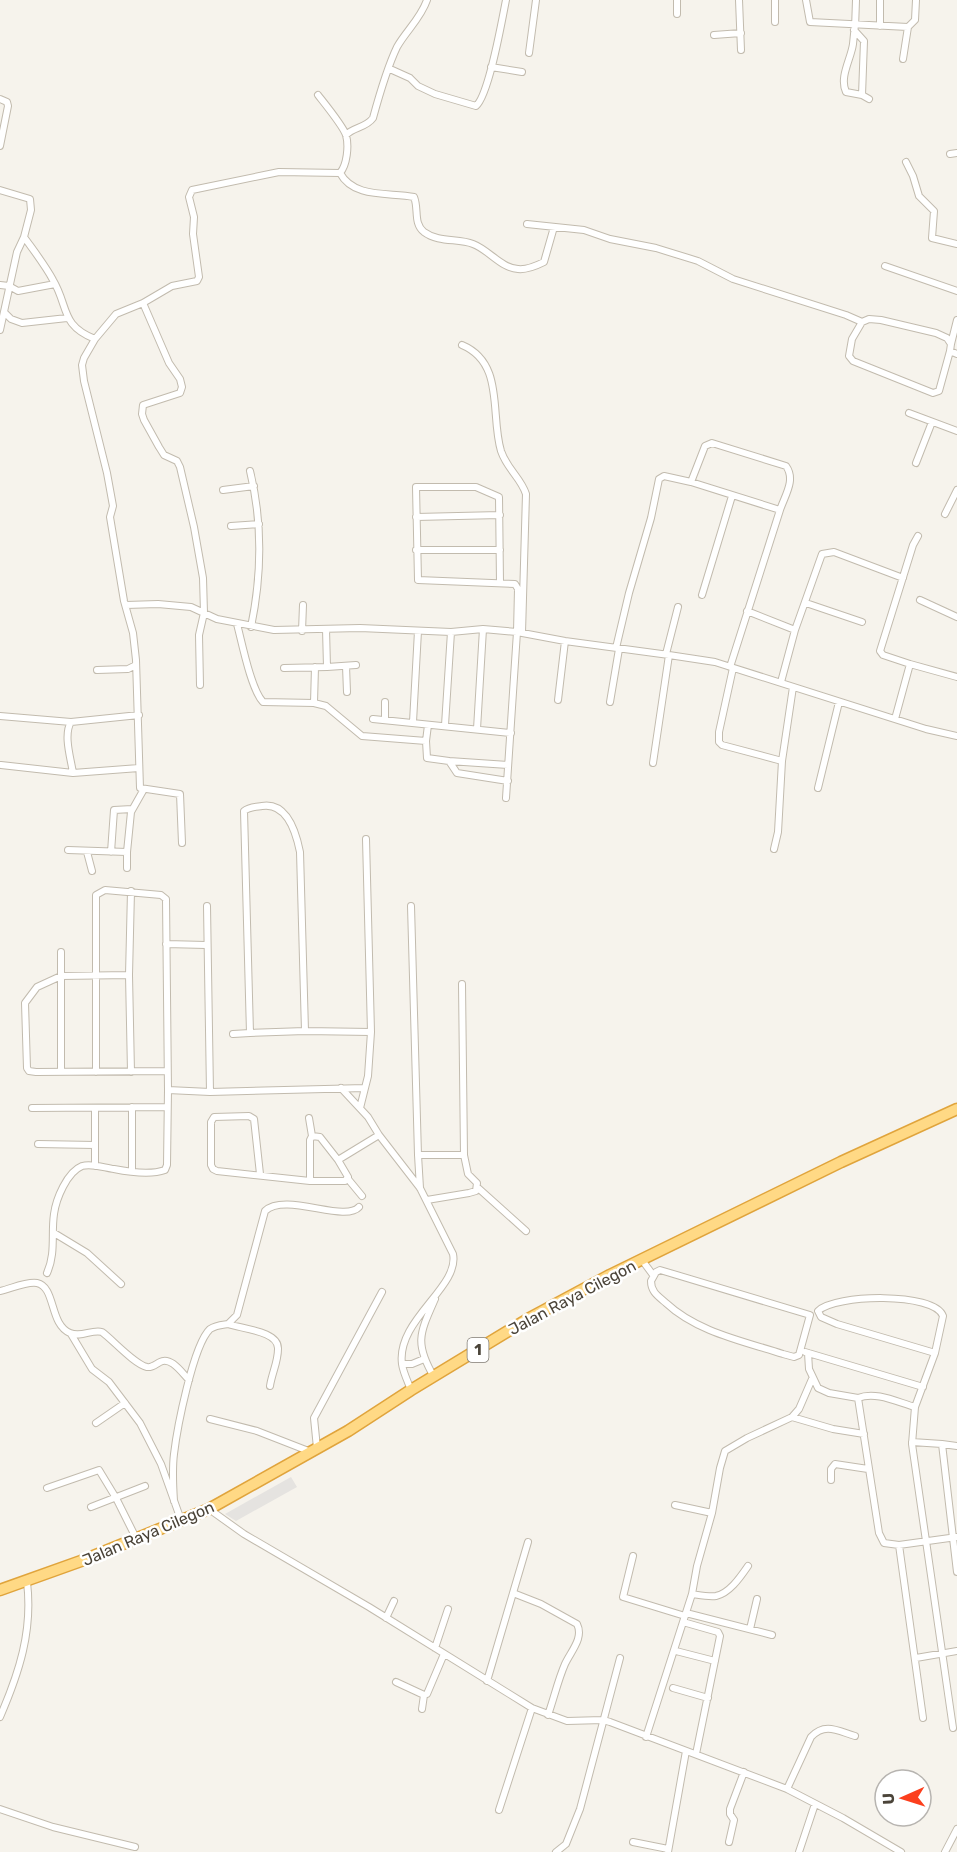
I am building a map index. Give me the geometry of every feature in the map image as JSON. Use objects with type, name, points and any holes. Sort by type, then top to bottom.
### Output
[{"type":"highway","name":"Jalan Raya Cilegon","points":[[0,1590],[27,1582],[209,1509],[348,1431],[528,1319],[841,1162],[957,1109]]},
{"type":"street","points":[[346,135],[349,131],[369,123],[373,118],[400,42],[424,8],[427,0]]},
{"type":"street","points":[[390,69],[410,78],[418,86],[435,94],[476,106],[481,102],[491,67],[506,0]]},
{"type":"street","points":[[529,53],[536,0]]},
{"type":"street","points":[[677,0],[677,14]]},
{"type":"street","points":[[738,0],[741,50]]},
{"type":"street","points":[[775,0],[775,22]]},
{"type":"street","points":[[806,0],[810,22],[854,27],[908,27]]},
{"type":"street","points":[[856,0],[844,87],[846,92],[869,99]]},
{"type":"street","points":[[880,0],[880,26]]},
{"type":"street","points":[[903,59],[908,27],[915,20],[916,0]]},
{"type":"street","points":[[854,27],[864,41],[862,95]]},
{"type":"street","points":[[714,34],[741,33]]},
{"type":"street","points":[[491,67],[522,72]]},
{"type":"street","points":[[318,95],[346,135],[345,167],[340,173]]},
{"type":"street","points":[[0,99],[7,102],[8,106],[0,146]]},
{"type":"street","points":[[906,162],[914,176],[919,196],[934,211],[932,238],[957,244]]},
{"type":"street","points":[[182,843],[180,794],[140,788],[139,715],[133,633],[124,602],[110,517],[114,509],[82,365],[95,339],[116,314],[143,303],[162,290],[192,283],[199,277],[193,234],[194,217],[189,197],[192,190],[279,171],[340,173]]},
{"type":"street","points":[[340,173],[346,183],[359,189],[379,194],[414,197],[417,223],[423,231],[436,238],[469,242],[504,265],[517,269],[536,267],[544,262],[554,226]]},
{"type":"street","points":[[0,190],[30,199],[31,210],[24,237],[16,252],[0,330]]},
{"type":"street","points":[[527,224],[584,230],[610,239],[698,261],[733,279],[836,311],[862,322]]},
{"type":"street","points":[[24,237],[56,284],[67,318],[80,331],[95,339]]},
{"type":"street","points":[[885,266],[957,291]]},
{"type":"street","points":[[0,285],[9,286],[18,291],[56,284]]},
{"type":"street","points":[[143,303],[182,387],[176,396],[143,405],[142,414],[164,455],[177,461],[180,467],[201,562],[204,613],[199,635],[200,685]]},
{"type":"street","points":[[4,312],[11,319],[22,323],[67,318]]},
{"type":"street","points":[[951,344],[947,338],[936,333],[869,319],[862,322],[849,350],[849,356],[854,361],[933,393],[939,391],[950,351],[957,320]]},
{"type":"street","points":[[462,345],[480,355],[489,371],[500,449],[510,471],[524,486],[526,494],[520,633],[506,798]]},
{"type":"street","points":[[950,351],[957,354]]},
{"type":"street","points":[[909,413],[957,431]]},
{"type":"street","points":[[916,463],[932,422]]},
{"type":"street","points":[[691,482],[705,446],[712,443],[786,466],[791,473],[791,480],[747,611],[731,668],[719,732],[722,745],[782,761]]},
{"type":"street","points":[[250,471],[254,486],[261,552],[260,578],[251,627]]},
{"type":"street","points":[[610,702],[618,649],[659,479],[664,476],[691,482],[780,510]]},
{"type":"street","points":[[223,490],[254,486]]},
{"type":"street","points":[[500,582],[499,497],[481,488],[418,486],[415,489],[417,579],[419,581],[500,582],[517,586],[520,633]]},
{"type":"street","points":[[945,514],[957,490]]},
{"type":"street","points":[[702,596],[732,496]]},
{"type":"street","points":[[416,517],[500,515]]},
{"type":"street","points":[[231,526],[259,524]]},
{"type":"street","points":[[918,536],[880,653],[957,677]]},
{"type":"street","points":[[416,550],[500,550]]},
{"type":"street","points":[[781,682],[819,557],[825,552],[834,552],[903,578]]},
{"type":"street","points":[[920,600],[957,617]]},
{"type":"street","points":[[806,603],[862,622]]},
{"type":"street","points":[[126,605],[159,604],[191,607],[217,619],[251,627],[302,631],[326,628],[451,632],[483,629],[667,654],[715,662],[926,729],[957,736]]},
{"type":"street","points":[[302,631],[303,605]]},
{"type":"street","points":[[654,763],[667,654],[678,607]]},
{"type":"street","points":[[747,611],[795,630]]},
{"type":"street","points":[[237,624],[260,699],[266,703],[314,703],[326,706],[362,736],[426,741]]},
{"type":"street","points":[[326,628],[327,667]]},
{"type":"street","points":[[477,729],[483,629]]},
{"type":"street","points":[[412,722],[418,631]]},
{"type":"street","points":[[445,725],[451,632]]},
{"type":"street","points":[[558,700],[565,641]]},
{"type":"street","points":[[895,719],[910,664]]},
{"type":"street","points":[[97,670],[128,669],[136,665]]},
{"type":"street","points":[[284,668],[356,665]]},
{"type":"street","points":[[346,666],[347,692]]},
{"type":"street","points":[[314,703],[315,667]]},
{"type":"street","points":[[774,849],[778,832],[782,761],[793,687]]},
{"type":"street","points":[[385,702],[386,719]]},
{"type":"street","points":[[818,788],[839,702]]},
{"type":"street","points":[[0,716],[71,722],[139,715]]},
{"type":"street","points":[[373,719],[511,733]]},
{"type":"street","points":[[71,722],[68,734],[73,773]]},
{"type":"street","points":[[428,725],[427,758],[508,765]]},
{"type":"street","points":[[449,761],[460,774],[508,781]]},
{"type":"street","points":[[2,765],[73,773],[139,768]]},
{"type":"street","points":[[127,868],[132,809],[144,789]]},
{"type":"street","points":[[250,1033],[244,811],[268,805],[278,808],[285,815],[293,827],[300,852],[305,1031]]},
{"type":"street","points":[[111,852],[114,810],[132,809]]},
{"type":"street","points":[[360,1108],[368,1068],[371,1032],[366,839]]},
{"type":"street","points":[[68,850],[127,852]]},
{"type":"street","points":[[87,852],[92,871]]},
{"type":"street","points":[[47,1273],[51,1263],[56,1207],[69,1178],[82,1166],[160,1172],[165,1170],[167,1165],[165,897],[161,895],[105,890],[96,895],[96,1072]]},
{"type":"street","points":[[131,891],[129,975],[131,1072]]},
{"type":"street","points":[[207,906],[210,1092]]},
{"type":"street","points":[[411,906],[420,1188]]},
{"type":"street","points":[[166,944],[206,945]]},
{"type":"street","points":[[61,952],[61,1072]]},
{"type":"street","points":[[129,975],[61,976],[37,987],[26,1000],[24,1008],[27,1068],[29,1071],[36,1072],[166,1071]]},
{"type":"street","points":[[462,984],[464,1155],[468,1174],[477,1183],[477,1187],[526,1231]]},
{"type":"street","points":[[232,1034],[305,1031],[371,1032]]},
{"type":"street","points":[[341,1088],[360,1108],[420,1188],[451,1246],[455,1261],[452,1272],[426,1306],[406,1338],[402,1364],[411,1390]]},
{"type":"street","points":[[168,1090],[210,1092],[365,1088]]},
{"type":"street","points":[[132,1107],[132,1171]]},
{"type":"street","points":[[32,1108],[167,1107]]},
{"type":"street","points":[[95,1108],[95,1166]]},
{"type":"street","points":[[260,1174],[254,1119],[249,1116],[214,1117],[211,1122],[213,1169],[310,1181],[343,1182],[348,1179]]},
{"type":"street","points":[[309,1118],[312,1136],[310,1140],[310,1181]]},
{"type":"street","points":[[338,1160],[379,1135]]},
{"type":"street","points":[[312,1136],[320,1137],[362,1196]]},
{"type":"street","points":[[38,1144],[95,1145]]},
{"type":"street","points":[[418,1155],[464,1155]]},
{"type":"street","points":[[427,1200],[469,1193],[476,1191],[477,1187]]},
{"type":"street","points":[[228,1324],[237,1315],[267,1209],[275,1205],[348,1212],[356,1211],[359,1207]]},
{"type":"street","points":[[54,1233],[87,1253],[121,1284]]},
{"type":"street","points":[[642,1260],[653,1275]]},
{"type":"street","points":[[923,1387],[805,1352],[797,1357],[783,1354],[710,1330],[682,1318],[653,1291],[651,1281],[653,1275],[660,1270],[672,1272],[935,1353]]},
{"type":"street","points":[[0,1291],[29,1284],[40,1284],[48,1292],[57,1319],[71,1334],[92,1369],[109,1382],[140,1423],[161,1464],[181,1520]]},
{"type":"street","points":[[210,1419],[257,1431],[314,1450],[314,1418],[382,1292]]},
{"type":"street","points":[[434,1377],[424,1359],[421,1335],[437,1293]]},
{"type":"street","points":[[821,1317],[818,1311],[821,1308],[857,1299],[901,1299],[934,1307],[941,1311],[943,1316],[935,1353],[915,1407],[912,1442],[953,1728]]},
{"type":"street","points":[[810,1315],[805,1352],[812,1378],[818,1388],[829,1393],[858,1398],[877,1396],[915,1407]]},
{"type":"street","points":[[174,1501],[174,1453],[177,1430],[189,1380],[205,1336],[211,1328],[228,1324],[270,1335],[276,1339],[279,1347],[270,1386]]},
{"type":"street","points":[[71,1334],[79,1335],[97,1330],[139,1363],[147,1367],[169,1360],[189,1380]]},
{"type":"street","points":[[402,1364],[412,1364],[424,1359]]},
{"type":"street","points":[[646,1737],[692,1594],[725,1452],[747,1438],[792,1417],[799,1409],[812,1378]]},
{"type":"street","points":[[858,1398],[879,1533],[884,1543],[899,1545],[955,1537]]},
{"type":"street","points":[[96,1424],[125,1403]]},
{"type":"street","points":[[792,1417],[833,1429],[864,1434]]},
{"type":"street","points":[[912,1442],[957,1446]]},
{"type":"street","points":[[942,1444],[955,1537],[957,1572]]},
{"type":"street","points":[[831,1479],[831,1468],[835,1464],[868,1469]]},
{"type":"street","points":[[47,1488],[99,1470],[136,1538]]},
{"type":"street","points":[[92,1507],[145,1486]]},
{"type":"street","points":[[675,1504],[712,1513]]},
{"type":"street","points":[[209,1509],[244,1534],[532,1708],[559,1720],[573,1722],[603,1720],[744,1772],[787,1789],[901,1852]]},
{"type":"street","points":[[487,1681],[528,1542]]},
{"type":"street","points":[[899,1545],[923,1718]]},
{"type":"street","points":[[633,1556],[623,1597],[685,1617],[718,1632],[720,1640],[696,1754]]},
{"type":"street","points":[[692,1594],[716,1596],[736,1582],[748,1566]]},
{"type":"street","points":[[0,1717],[24,1649],[28,1615],[27,1582]]},
{"type":"street","points":[[513,1593],[542,1604],[579,1627],[580,1631],[573,1653],[565,1663],[548,1715]]},
{"type":"street","points":[[750,1629],[757,1599]]},
{"type":"street","points":[[386,1618],[394,1601]]},
{"type":"street","points":[[435,1648],[448,1609]]},
{"type":"street","points":[[685,1617],[772,1635]]},
{"type":"street","points":[[676,1651],[715,1661]]},
{"type":"street","points":[[916,1658],[957,1651]]},
{"type":"street","points":[[422,1709],[424,1695],[428,1691],[444,1654]]},
{"type":"street","points":[[556,1852],[566,1844],[580,1809],[620,1658]]},
{"type":"street","points":[[396,1682],[424,1695]]},
{"type":"street","points":[[673,1688],[708,1698]]},
{"type":"street","points":[[498,1810],[532,1708]]},
{"type":"street","points":[[787,1789],[811,1737],[817,1730],[825,1727],[855,1736]]},
{"type":"street","points":[[633,1842],[668,1851],[686,1751]]},
{"type":"street","points":[[729,1842],[734,1821],[730,1809],[744,1772]]},
{"type":"street","points":[[799,1852],[815,1804]]},
{"type":"street","points":[[0,1809],[53,1827],[135,1847]]},
{"type":"street","points":[[945,1852],[957,1829]]},
{"type":"shaded area","points":[[291,1477],[297,1487],[236,1521],[225,1514]]}]
